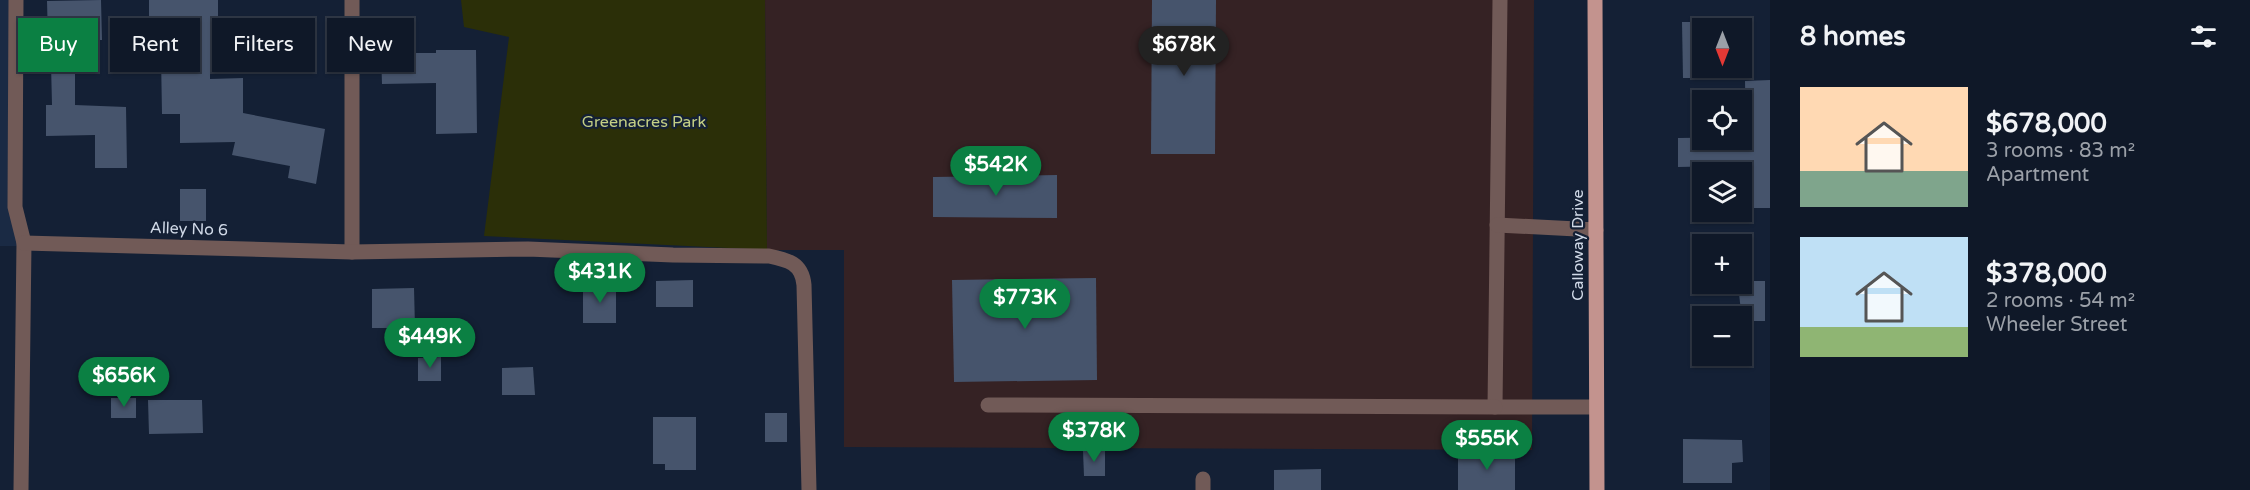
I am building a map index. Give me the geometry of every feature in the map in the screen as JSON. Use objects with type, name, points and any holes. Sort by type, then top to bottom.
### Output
[{"type":"main road","name":"Calloway Drive","points":[[1595,0],[1597,490]]},
{"type":"street","points":[[16,0],[15,207],[24,243],[21,490]]},
{"type":"street","points":[[352,0],[352,252]]},
{"type":"street","points":[[1495,406],[1500,0]]},
{"type":"street","points":[[1497,225],[1596,230]]},
{"type":"street","name":"Alley No 6","points":[[24,243],[352,252],[528,249],[769,256],[795,263],[803,274],[804,285],[809,447],[808,490]]},
{"type":"street","points":[[988,405],[1596,406]]},
{"type":"shaded area","points":[[0,0],[21,0],[21,18],[18,18],[18,72],[21,72],[20,246],[0,246]]},
{"type":"shaded area","points":[[765,0],[1534,0],[1532,450],[844,447],[844,250],[767,250]]},
{"type":"green space","name":"Greenacres Park","points":[[461,0],[765,0],[767,250],[484,236],[509,37],[464,27]]},
{"type":"building","points":[[101,0],[102,40],[98,40],[98,18],[47,18],[47,1]]},
{"type":"building","points":[[149,0],[218,0],[218,18],[212,18],[212,23],[210,23],[210,79],[243,78],[243,113],[325,129],[316,184],[288,178],[290,166],[232,155],[235,142],[180,143],[180,114],[162,114],[161,72],[200,72],[200,18],[149,18]]},
{"type":"building","points":[[1152,0],[1216,0],[1215,154],[1151,154]]},
{"type":"building","points":[[1682,22],[1692,22],[1692,78],[1683,78]]},
{"type":"building","points":[[436,50],[476,50],[477,133],[436,134],[436,83],[382,84],[382,72],[414,72],[414,53],[436,53]]},
{"type":"building","points":[[51,72],[75,72],[75,105],[126,107],[127,168],[95,168],[95,135],[46,136],[46,105],[52,105]]},
{"type":"building","points":[[1770,80],[1770,208],[1752,208],[1752,162],[1692,162],[1692,167],[1678,167],[1678,138],[1692,138],[1692,150],[1752,150],[1752,90],[1745,90],[1745,81]]},
{"type":"building","points":[[1057,175],[1057,218],[933,217],[933,177]]},
{"type":"building","points":[[180,189],[206,189],[206,221],[180,221]]},
{"type":"building","points":[[1096,278],[1097,380],[954,382],[952,280]]},
{"type":"building","points":[[693,280],[693,307],[656,307],[656,281]]},
{"type":"building","points":[[1752,281],[1765,281],[1765,321],[1752,321],[1752,306],[1740,306],[1739,294],[1752,294]]},
{"type":"building","points":[[583,285],[616,285],[616,323],[583,323]]},
{"type":"building","points":[[414,288],[415,328],[372,328],[372,289]]},
{"type":"building","points":[[441,357],[441,381],[418,381],[418,358]]},
{"type":"building","points":[[533,367],[535,395],[502,395],[502,368]]},
{"type":"building","points":[[111,398],[136,398],[136,418],[111,418]]},
{"type":"building","points":[[148,400],[202,400],[203,433],[149,434]]},
{"type":"building","points":[[765,413],[787,413],[787,442],[765,442]]},
{"type":"building","points":[[653,417],[696,417],[696,470],[665,470],[665,464],[653,464]]},
{"type":"building","points":[[1683,439],[1742,440],[1743,462],[1732,463],[1732,483],[1683,483]]},
{"type":"building","points":[[1083,451],[1105,451],[1105,476],[1084,476]]},
{"type":"building","points":[[1515,451],[1515,490],[1458,490],[1458,452]]},
{"type":"building","points":[[1321,469],[1321,490],[1274,490],[1274,470]]}]
